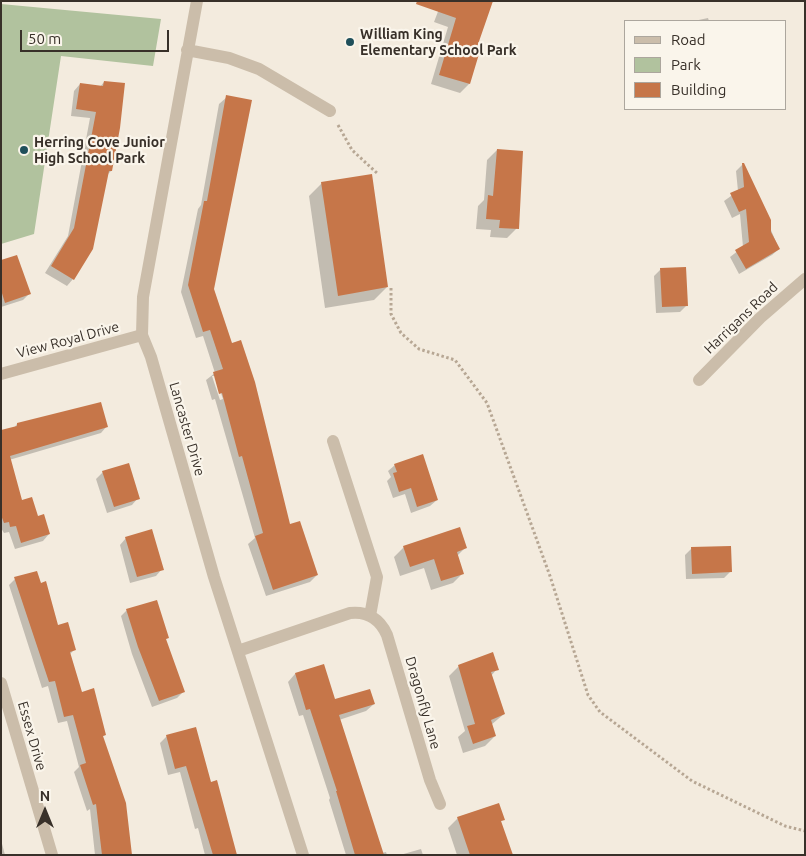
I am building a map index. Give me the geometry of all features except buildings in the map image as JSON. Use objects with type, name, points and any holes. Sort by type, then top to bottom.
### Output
[{"type":"street","name":"Lancaster Drive","points":[[196,1],[143,297],[142,335],[151,356],[214,578],[303,855]]},
{"type":"street","points":[[187,50],[229,58],[259,69],[330,111]]},
{"type":"street","name":"Harrigans Road","points":[[699,380],[760,318],[805,278]]},
{"type":"street","name":"View Royal Drive","points":[[1,374],[142,335]]},
{"type":"street","points":[[238,651],[350,613],[370,616],[377,577],[333,441]]},
{"type":"street","name":"Dragonfly Lane","points":[[370,616],[379,622],[387,635],[430,780],[440,804]]},
{"type":"street","name":"Essex Drive","points":[[1,683],[52,855]]},
{"type":"path","points":[[330,111],[352,150],[378,174]]},
{"type":"path","points":[[391,288],[391,314],[401,333],[419,349],[455,360],[487,403],[538,541],[588,695],[600,712],[692,780],[785,826],[805,831]]},
{"type":"green space","name":"Herring Cove Junior High School Park","points":[[1,4],[161,19],[153,66],[61,56],[34,234],[1,244]]},
{"type":"place","name":"William King Elementary School Park","points":[[350,42]]},
{"type":"place","name":"Herring Cove Junior High School Park","points":[[24,150]]}]
